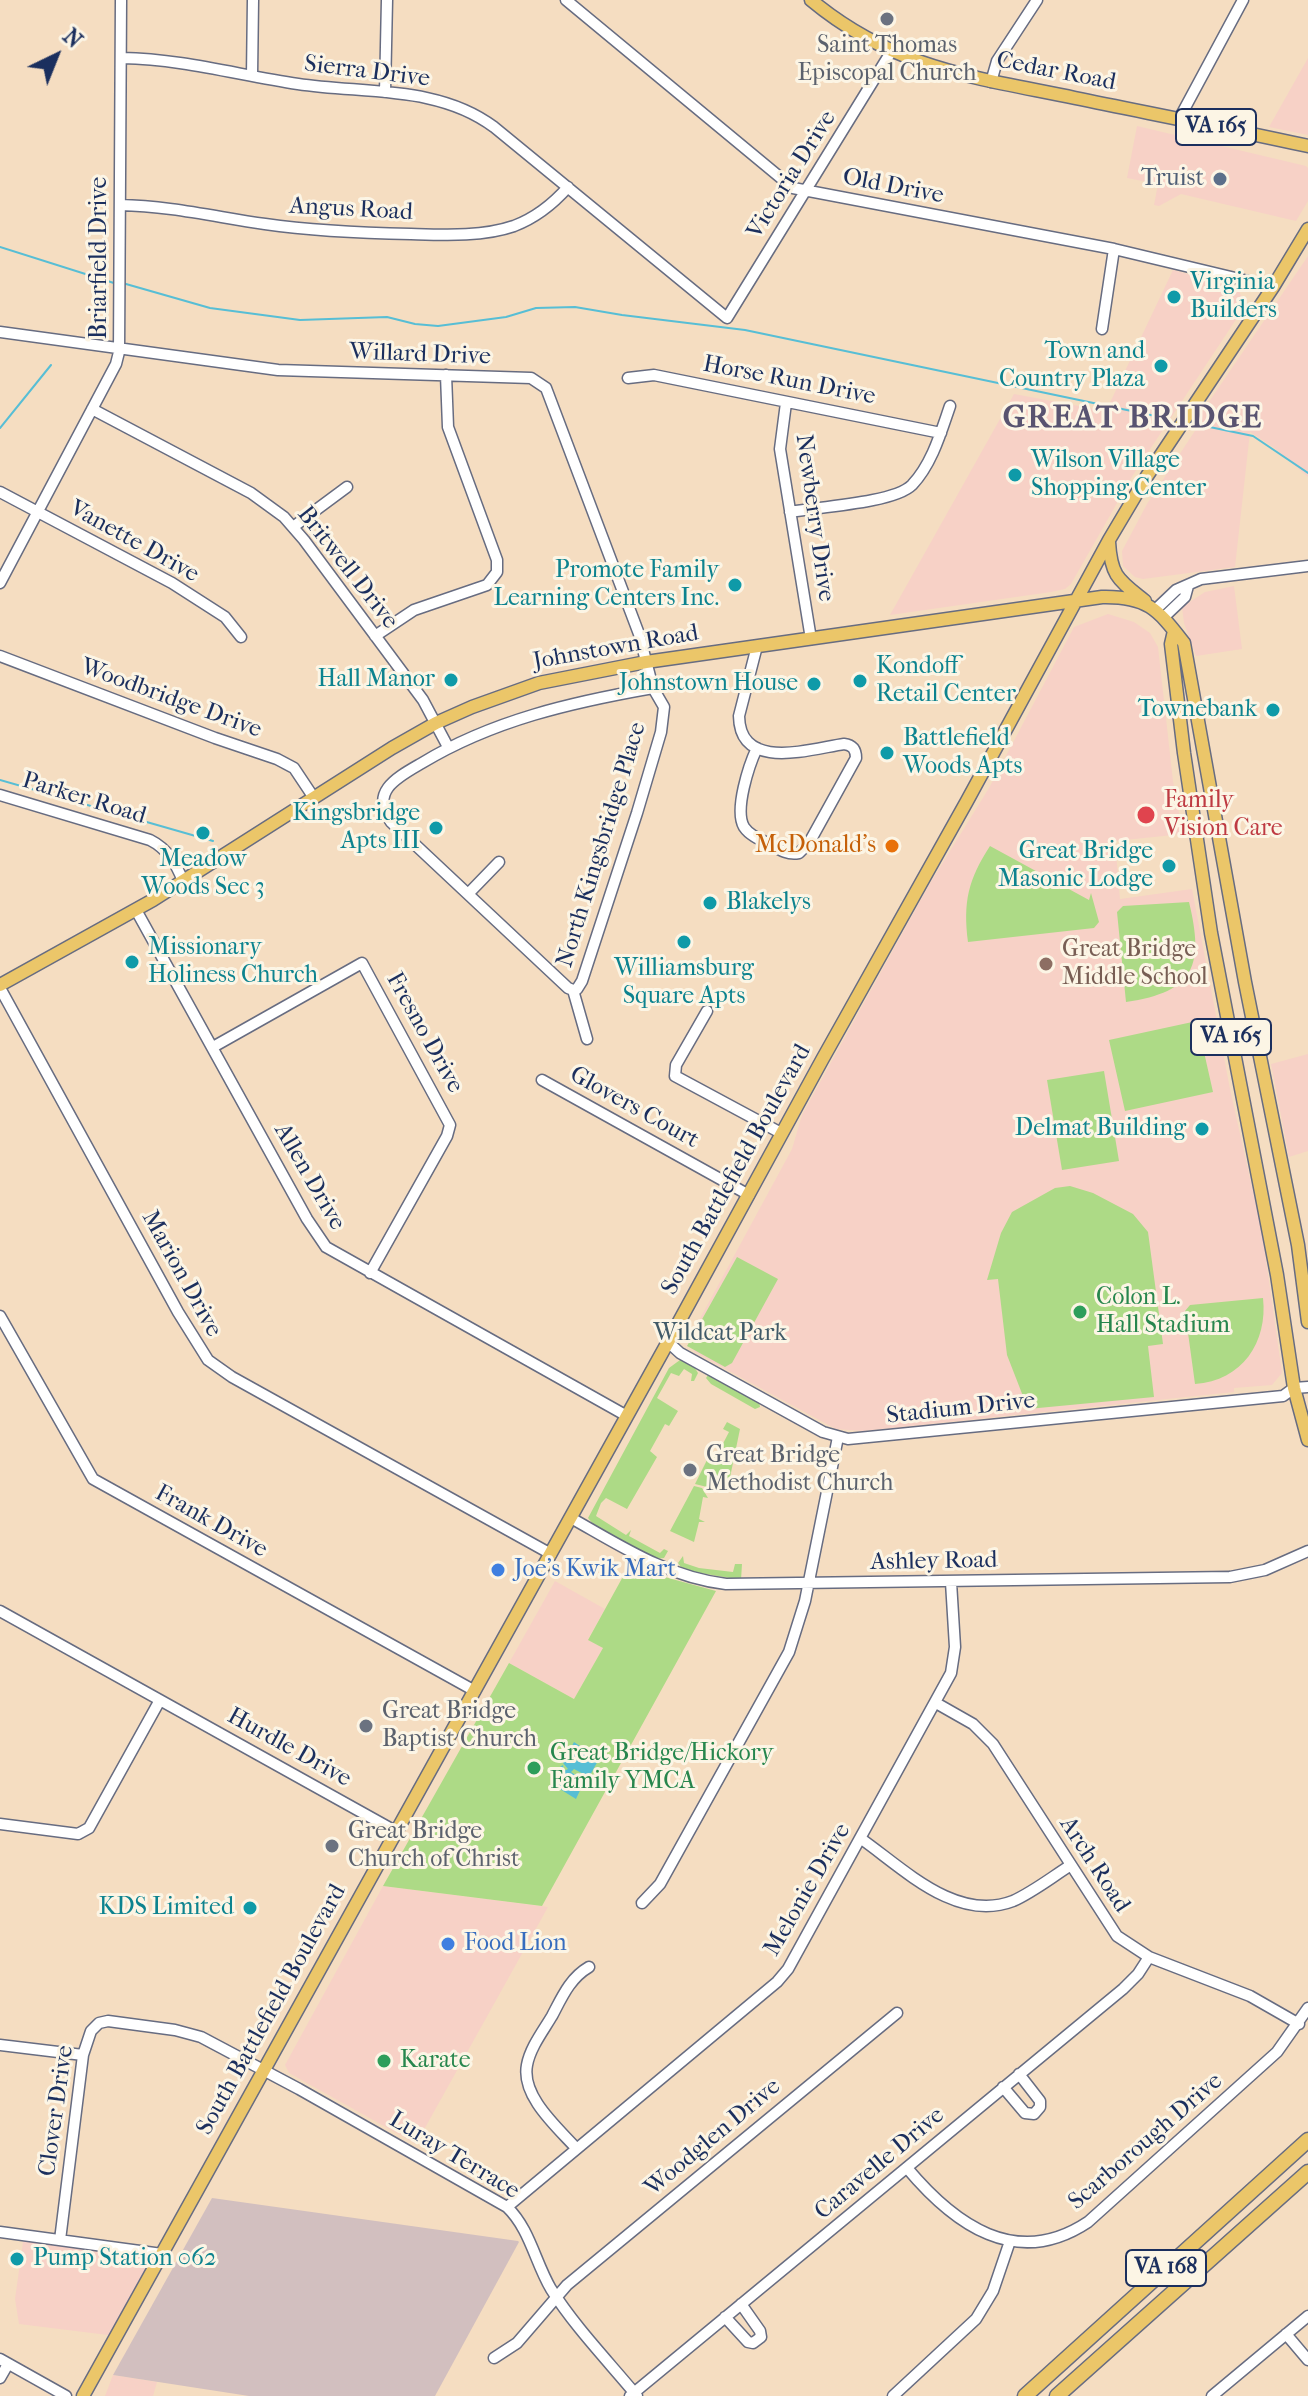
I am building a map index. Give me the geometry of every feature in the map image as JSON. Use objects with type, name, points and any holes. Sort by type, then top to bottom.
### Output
[{"type":"highway","name":"VA 168","points":[[1025,2396],[1305,2142]]},
{"type":"highway","name":"VA 168","points":[[1057,2396],[1305,2176]]},
{"type":"main road","name":"Cedar Road","points":[[811,0],[857,34],[891,52],[934,68],[1308,146]]},
{"type":"main road","name":"South Battlefield Boulevard","points":[[83,2396],[1109,540],[1147,476],[1308,229]]},
{"type":"main road","name":"VA 165","points":[[1109,540],[1111,567],[1116,576],[1158,611],[1184,643],[1245,982],[1298,1245],[1308,1322]]},
{"type":"main road","name":"Johnstown Road","points":[[0,987],[136,910],[436,723],[539,683],[646,662],[1111,596],[1138,601],[1158,611]]},
{"type":"main road","name":"VA 165","points":[[1174,631],[1171,644],[1184,753],[1211,933],[1301,1388],[1308,1440]]},
{"type":"main road","points":[[1174,665],[1183,674],[1194,729],[1207,768]]},
{"type":"street","name":"Briarfield Drive","points":[[0,583],[116,364],[119,349],[121,0]]},
{"type":"street","points":[[252,76],[253,0]]},
{"type":"street","points":[[385,92],[387,0]]},
{"type":"street","name":"Old Drive","points":[[566,0],[793,188],[1114,249],[1273,287]]},
{"type":"street","points":[[825,11],[833,0]]},
{"type":"street","points":[[991,82],[997,61],[1037,0]]},
{"type":"street","points":[[1179,119],[1243,0]]},
{"type":"street","name":"Victoria Drive","points":[[727,318],[891,52]]},
{"type":"street","name":"Sierra Drive","points":[[122,58],[179,61],[341,90],[436,99],[478,116],[727,318]]},
{"type":"street","name":"Angus Road","points":[[120,205],[168,207],[261,224],[343,233],[429,235],[487,232],[516,225],[551,204],[568,187]]},
{"type":"street","points":[[1102,329],[1114,249]]},
{"type":"street","name":"Willard Drive","points":[[0,332],[278,370],[531,378],[546,388],[639,634],[646,662]]},
{"type":"street","points":[[375,636],[414,610],[487,585],[497,572],[497,560],[448,427],[446,375]]},
{"type":"street","name":"Horse Run Drive","points":[[628,378],[654,375],[941,433]]},
{"type":"street","name":"Newberry Drive","points":[[786,403],[779,440],[811,639]]},
{"type":"street","points":[[790,512],[876,499],[906,490],[921,473],[941,433],[950,406]]},
{"type":"street","name":"Britwell Drive","points":[[92,409],[251,493],[293,527],[423,700],[448,747]]},
{"type":"street","points":[[293,527],[347,487]]},
{"type":"street","name":"Vanette Drive","points":[[0,492],[182,589],[225,617],[241,637]]},
{"type":"street","points":[[1158,611],[1176,590],[1201,579],[1308,566]]},
{"type":"street","points":[[757,646],[739,716],[742,734],[757,748],[774,754],[844,744],[855,751],[856,758],[812,838],[799,853],[785,852],[754,836],[741,820],[741,805],[757,748]]},
{"type":"street","name":"Woodbridge Drive","points":[[0,656],[288,764],[299,774],[314,798]]},
{"type":"street","name":"North Kingsbridge Place","points":[[587,1039],[573,990],[582,981],[661,732],[664,707],[653,688],[646,662]]},
{"type":"street","points":[[573,990],[391,822],[384,797],[393,781],[448,747],[524,717],[589,699],[653,688]]},
{"type":"street","name":"Parker Road","points":[[0,795],[150,840],[166,851],[183,881]]},
{"type":"street","points":[[468,894],[499,862]]},
{"type":"street","name":"Allen Drive","points":[[136,910],[323,1244],[627,1416]]},
{"type":"street","name":"Fresno Drive","points":[[213,1047],[362,963],[450,1125],[447,1136],[370,1273]]},
{"type":"street","name":"Marion Drive","points":[[0,987],[178,1312],[208,1360],[232,1377],[551,1554]]},
{"type":"street","points":[[707,1011],[676,1065],[675,1076],[781,1133]]},
{"type":"street","name":"Glovers Court","points":[[542,1080],[749,1195]]},
{"type":"street","name":"Frank Drive","points":[[0,1316],[93,1479],[475,1691]]},
{"type":"street","name":"Stadium Drive","points":[[668,1342],[680,1353],[796,1418],[838,1437],[879,1438],[1283,1396]]},
{"type":"street","points":[[1283,1396],[1301,1388]]},
{"type":"street","points":[[1283,1396],[1303,1402]]},
{"type":"street","points":[[642,1903],[660,1884],[789,1652],[809,1583],[838,1437]]},
{"type":"street","name":"Ashley Road","points":[[571,1518],[647,1561],[700,1580],[734,1584],[1230,1577],[1265,1570],[1308,1551]]},
{"type":"street","name":"Melonie Drive","points":[[507,2207],[777,1982],[791,1964],[951,1673],[954,1657],[951,1582]]},
{"type":"street","name":"Hurdle Drive","points":[[0,1611],[397,1832]]},
{"type":"street","points":[[0,1824],[78,1834],[89,1828],[160,1700]]},
{"type":"street","name":"Arch Road","points":[[936,1703],[985,1734],[1117,1936],[1149,1957],[1250,1996],[1299,2024]]},
{"type":"street","points":[[860,1838],[939,1894],[968,1905],[988,1906],[1015,1900],[1071,1865]]},
{"type":"street","name":"Caravelle Drive","points":[[634,2395],[1133,1980],[1149,1957]]},
{"type":"street","points":[[576,2148],[532,2093],[526,2070],[530,2055],[567,1988],[578,1974],[589,1967]]},
{"type":"street","name":"Scarborough Drive","points":[[907,2168],[937,2202],[980,2231],[1010,2241],[1039,2242],[1054,2238],[1088,2222],[1277,2052],[1308,2008]]},
{"type":"street","name":"Woodglen Drive","points":[[494,2358],[517,2343],[556,2297],[897,2013]]},
{"type":"street","name":"Clover Drive","points":[[60,2240],[83,2055],[87,2038],[94,2027],[99,2023],[115,2021],[191,2034],[265,2070]]},
{"type":"street","points":[[0,2045],[83,2055]]},
{"type":"street","name":"Luray Terrace","points":[[265,2070],[507,2207],[523,2227],[539,2267],[556,2297],[634,2395]]},
{"type":"street","points":[[1003,2087],[1025,2113],[1034,2114],[1040,2101],[1019,2074]]},
{"type":"street","points":[[0,2232],[162,2254]]},
{"type":"street","points":[[893,2396],[976,2319],[993,2291],[1010,2241]]},
{"type":"street","points":[[725,2317],[748,2342],[757,2341],[761,2337],[760,2331],[741,2304]]},
{"type":"street","points":[[1212,2396],[1308,2316]]},
{"type":"street","points":[[1286,2334],[1308,2360]]},
{"type":"street","points":[[0,2378],[4,2362],[66,2396]]},
{"type":"shaded area","points":[[1308,58],[1308,135],[1269,127]]},
{"type":"shaded area","points":[[1137,126],[1306,166],[1308,201],[1296,221],[1181,194],[1159,206],[1154,205],[1158,184],[1127,178]]},
{"type":"shaded area","points":[[1308,256],[1308,477],[1250,432],[1235,567],[1143,579],[1135,577],[1123,566],[1122,551],[1147,504],[1202,420],[1198,418]]},
{"type":"shaded area","name":"Wilson Village Shopping Center","points":[[1173,270],[1238,288],[1245,306],[1133,475],[1071,584],[1065,589],[1051,592],[890,615],[1014,394],[1106,411]]},
{"type":"shaded area","points":[[1234,586],[1242,649],[1196,656],[1184,623],[1182,607],[1205,592]]},
{"type":"shaded area","name":"Great Bridge Middle School","points":[[1108,614],[1134,622],[1150,633],[1158,647],[1173,781],[1183,834],[1115,841],[1120,899],[1192,889],[1230,1089],[1262,1232],[1282,1373],[1272,1385],[1234,1388],[1234,1392],[863,1431],[836,1429],[694,1352],[690,1337],[792,1149],[802,1115],[929,885],[989,788],[1074,627]]},
{"type":"shaded area","points":[[1308,1054],[1308,1151],[1289,1157],[1271,1064]]},
{"type":"shaded area","points":[[555,1581],[605,1609],[588,1639],[603,1648],[574,1699],[509,1663]]},
{"type":"shaded area","points":[[383,1886],[548,1907],[416,2144],[289,2073],[285,2065]]},
{"type":"shaded area","points":[[212,2198],[519,2242],[435,2396],[249,2396],[113,2375]]},
{"type":"shaded area","points":[[24,2235],[162,2254],[116,2336],[19,2324],[15,2299]]},
{"type":"shaded area","points":[[113,2375],[157,2382],[153,2396],[105,2396]]},
{"type":"green space","points":[[990,846],[1089,900],[1091,893],[1099,922],[1094,928],[968,942],[966,915],[969,892]]},
{"type":"green space","points":[[1189,902],[1195,942],[1189,972],[1167,991],[1126,1002],[1117,912],[1123,906]]},
{"type":"green space","points":[[1197,1021],[1213,1092],[1125,1111],[1109,1040]]},
{"type":"green space","points":[[1104,1071],[1119,1161],[1062,1170],[1047,1080]]},
{"type":"green space","name":"Colon L. Hall Stadium","points":[[1070,1186],[1093,1193],[1133,1214],[1148,1232],[1163,1344],[1148,1346],[1154,1397],[1028,1409],[1007,1355],[998,1279],[987,1280],[1001,1233],[1012,1212],[1055,1188]]},
{"type":"green space","name":"Wildcat Park","points":[[737,1257],[778,1279],[732,1363],[725,1367],[687,1346]]},
{"type":"green space","points":[[1263,1298],[1261,1330],[1248,1356],[1226,1375],[1195,1384],[1185,1311],[1190,1305]]},
{"type":"green space","points":[[680,1360],[693,1365],[698,1373],[691,1381],[692,1374],[684,1369],[679,1376],[671,1373],[657,1398],[678,1411],[669,1426],[665,1424],[650,1451],[657,1457],[627,1509],[606,1498],[596,1516],[626,1535],[631,1530],[629,1536],[660,1553],[664,1549],[668,1551],[664,1558],[655,1559],[594,1525],[588,1518],[669,1368]]},
{"type":"green space","points":[[708,1375],[759,1402],[760,1407],[755,1409],[711,1384],[706,1378]]},
{"type":"green space","points":[[727,1422],[740,1429],[727,1492],[695,1484],[711,1452],[717,1455],[729,1432],[723,1429]]},
{"type":"green space","points":[[694,1486],[702,1488],[708,1498],[703,1497],[699,1519],[705,1522],[699,1522],[694,1542],[670,1531]]},
{"type":"green space","points":[[683,1556],[684,1563],[699,1568],[733,1572],[735,1564],[742,1564],[741,1580],[683,1570],[678,1563]]},
{"type":"green space","name":"Great Bridge/Hickory Family YMCA","points":[[631,1562],[661,1576],[716,1591],[542,1906],[383,1886],[509,1663],[574,1699],[603,1648],[588,1640]]},
{"type":"water","points":[[574,1742],[599,1759],[589,1777],[574,1769],[571,1772],[577,1776],[575,1782],[565,1780],[566,1777],[563,1779],[563,1784],[572,1788],[583,1784],[576,1799],[555,1786],[556,1775],[562,1771],[560,1767],[563,1765],[564,1771],[568,1769],[563,1763]]},
{"type":"waterway","points":[[0,247],[117,284]]},
{"type":"waterway","points":[[126,284],[210,308],[300,320],[387,317],[438,326],[506,317],[536,308],[575,307],[745,330],[1165,418]]},
{"type":"waterway","points":[[0,428],[51,365]]},
{"type":"waterway","points":[[1200,425],[1253,436],[1308,473]]},
{"type":"waterway","points":[[0,780],[213,841]]},
{"type":"place","name":"Saint Thomas Episcopal Church","points":[[887,19]]},
{"type":"place","name":"Truist","points":[[1220,179]]},
{"type":"place","name":"Virginia Builders","points":[[1174,297]]},
{"type":"place","name":"Town and Country Plaza","points":[[1161,366]]},
{"type":"place","name":"Wilson Village Shopping Center","points":[[1015,475]]},
{"type":"place","name":"Promote Family Learning Centers Inc.","points":[[735,585]]},
{"type":"place","name":"Hall Manor","points":[[451,680]]},
{"type":"place","name":"Kondoff Retail Center","points":[[860,681]]},
{"type":"place","name":"Johnstown House","points":[[814,684]]},
{"type":"place","name":"Townebank","points":[[1273,710]]},
{"type":"place","name":"Battlefield Woods Apts","points":[[887,753]]},
{"type":"place","name":"Family Vision Care","points":[[1146,815]]},
{"type":"place","name":"Kingsbridge Apts III","points":[[436,828]]},
{"type":"place","name":"Meadow Woods Sec 3","points":[[203,833]]},
{"type":"place","name":"McDonald's","points":[[892,846]]},
{"type":"place","name":"Great Bridge Masonic Lodge","points":[[1169,866]]},
{"type":"place","name":"Blakelys","points":[[710,903]]},
{"type":"place","name":"Williamsburg Square Apts","points":[[684,942]]},
{"type":"place","name":"Missionary Holiness Church","points":[[132,962]]},
{"type":"place","name":"Great Bridge Middle School","points":[[1046,964]]},
{"type":"place","name":"Delmat Building","points":[[1202,1129]]},
{"type":"place","name":"Colon L. Hall Stadium","points":[[1080,1312]]},
{"type":"place","name":"Great Bridge Methodist Church","points":[[690,1470]]},
{"type":"place","name":"Joe's Kwik Mart","points":[[498,1570]]},
{"type":"place","name":"Great Bridge Baptist Church","points":[[366,1726]]},
{"type":"place","name":"Great Bridge/Hickory Family YMCA","points":[[534,1768]]},
{"type":"place","name":"Great Bridge Church of Christ","points":[[332,1846]]},
{"type":"place","name":"KDS Limited","points":[[250,1908]]},
{"type":"place","name":"Food Lion","points":[[448,1944]]},
{"type":"place","name":"Karate","points":[[384,2061]]},
{"type":"place","name":"Pump Station 062","points":[[17,2259]]},
{"type":"district","name":"GREAT BRIDGE","points":[[1133,419]]}]
